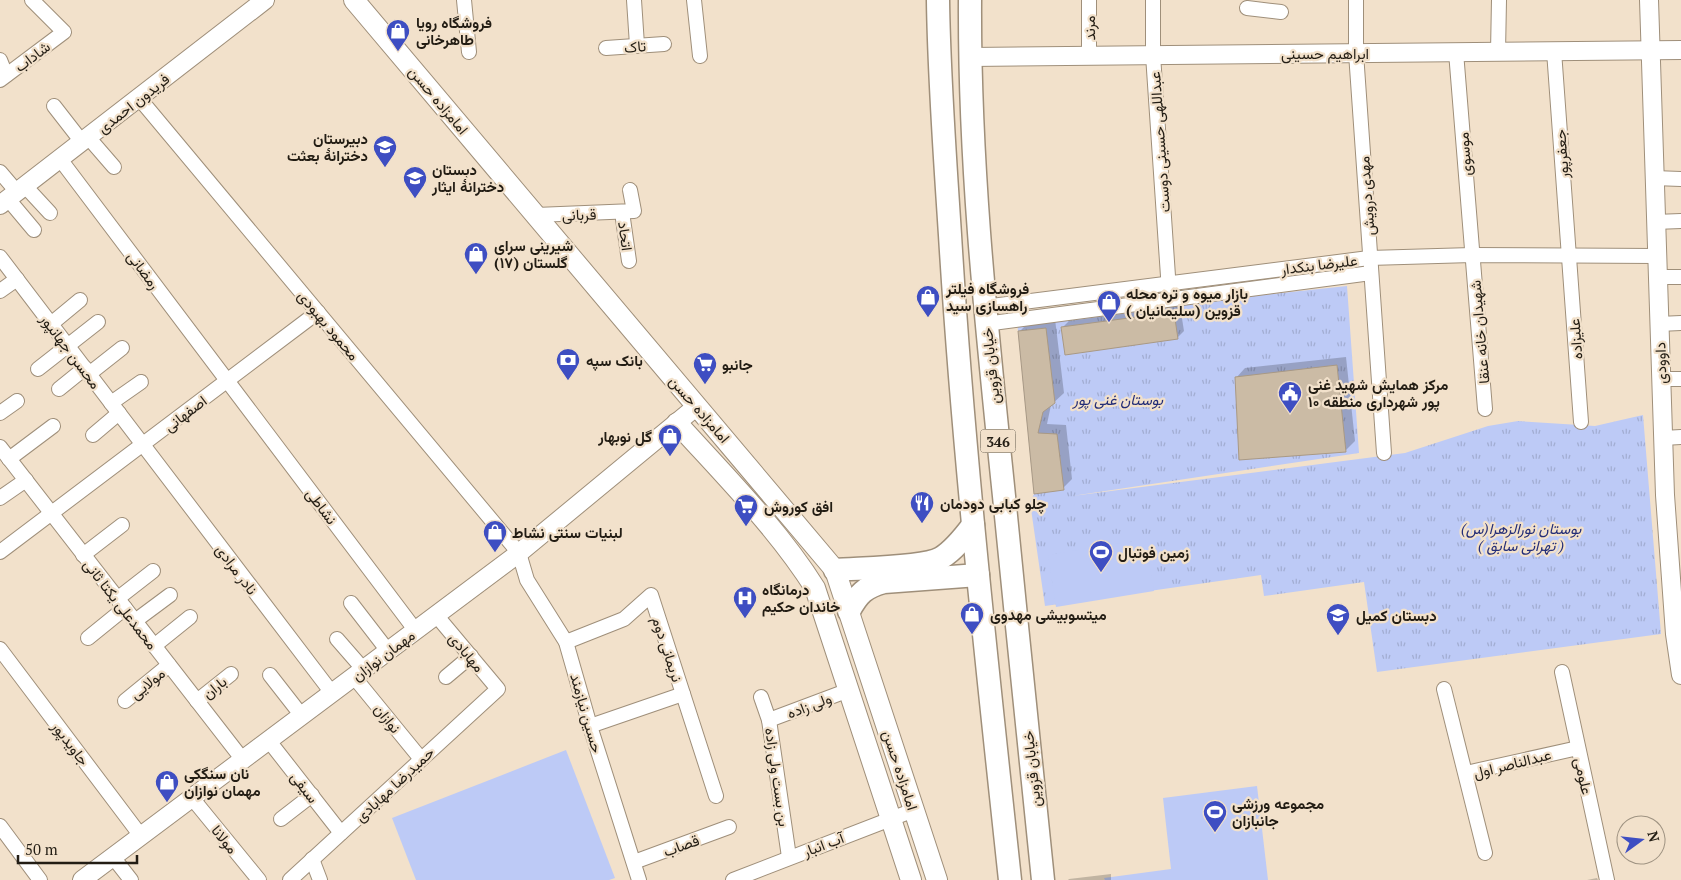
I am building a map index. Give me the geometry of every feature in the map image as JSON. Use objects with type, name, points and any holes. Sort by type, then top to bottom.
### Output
[{"type":"main road","name":"امامزاده حسن","points":[[354,0],[698,406],[834,570],[937,880]]},
{"type":"main road","name":"خیابان قزوین","points":[[938,0],[938,52],[954,305],[973,525],[1010,880]]},
{"type":"main road","name":"خیابان قزوین","points":[[970,0],[970,57],[975,186],[984,316],[1044,880]]},
{"type":"main road","name":"امامزاده حسن","points":[[678,423],[803,569],[815,588],[911,880]]},
{"type":"main road","points":[[834,570],[924,563],[940,558],[954,548],[973,525]]},
{"type":"main road","points":[[849,611],[858,594],[877,584],[978,575]]},
{"type":"street","name":"شاداب","points":[[3,78],[64,32],[32,0]]},
{"type":"street","name":"فریدون احمدی","points":[[12,196],[265,0]]},
{"type":"street","points":[[464,0],[469,52]]},
{"type":"street","points":[[634,0],[638,46]]},
{"type":"street","points":[[694,0],[700,56]]},
{"type":"street","name":"مرند","points":[[1089,0],[1089,56]]},
{"type":"street","name":"عبداللهی حسینی دوست","points":[[1153,0],[1154,55],[1170,299]]},
{"type":"street","name":"مهدی درویش","points":[[1356,0],[1356,53],[1384,452]]},
{"type":"street","points":[[1498,52],[1500,0]]},
{"type":"street","name":"داوودی","points":[[1649,0],[1649,50],[1663,438],[1676,580],[1681,675]]},
{"type":"street","points":[[1248,8],[1281,12]]},
{"type":"street","name":"تاک","points":[[606,48],[664,44]]},
{"type":"street","name":"ابراهیم حسینی","points":[[970,57],[1681,50]]},
{"type":"street","name":"موسوی","points":[[1456,52],[1472,255]]},
{"type":"street","name":"جعفرپور","points":[[1554,52],[1569,256]]},
{"type":"street","points":[[0,60],[3,78]]},
{"type":"street","name":"محمود بهبودی","points":[[139,98],[520,553]]},
{"type":"street","points":[[54,106],[85,140],[114,167]]},
{"type":"street","name":"رمضانی","points":[[60,159],[227,381]]},
{"type":"street","points":[[0,172],[12,196],[34,230]]},
{"type":"street","points":[[1654,178],[1681,179]]},
{"type":"street","points":[[622,212],[634,211],[630,190]]},
{"type":"street","points":[[12,196],[50,213]]},
{"type":"street","name":"قربانی","points":[[536,215],[622,212]]},
{"type":"street","name":"اتحاد","points":[[622,212],[629,261]]},
{"type":"street","points":[[1655,222],[1681,221]]},
{"type":"street","name":"علیرضا بنکدار","points":[[984,316],[1168,283],[1369,258],[1472,255],[1656,256]]},
{"type":"street","name":"شهیدان خانه‌ عنقا","points":[[1472,255],[1485,409]]},
{"type":"street","name":"علیزاده","points":[[1569,256],[1581,422]]},
{"type":"street","name":"محسن جهانپور","points":[[0,257],[143,444]]},
{"type":"street","name":"علیرضا بنکدار","points":[[984,316],[1170,299],[1371,273]]},
{"type":"street","points":[[1657,277],[1681,277]]},
{"type":"street","points":[[0,291],[17,279]]},
{"type":"street","points":[[51,324],[80,300]]},
{"type":"street","name":"اصفهانی","points":[[0,552],[318,312]]},
{"type":"street","points":[[38,369],[98,322]]},
{"type":"street","points":[[1659,324],[1681,323]]},
{"type":"street","points":[[60,389],[122,348]]},
{"type":"street","points":[[1661,379],[1681,379]]},
{"type":"street","name":"نشاطی","points":[[227,381],[416,630]]},
{"type":"street","points":[[93,435],[115,408],[141,382]]},
{"type":"street","points":[[0,413],[17,401]]},
{"type":"street","name":"مهمان نوازان","points":[[82,880],[520,553],[698,406]]},
{"type":"street","points":[[9,459],[53,426]]},
{"type":"street","points":[[1663,438],[1681,438]]},
{"type":"street","name":"نادر مرادی","points":[[143,444],[332,694]]},
{"type":"street","name":"محمدعلی یکتا ثانی","points":[[0,447],[243,760]]},
{"type":"street","points":[[0,498],[26,480]]},
{"type":"street","points":[[83,555],[122,525]]},
{"type":"street","name":"حسین نیازمند","points":[[520,553],[527,580],[566,642],[590,726],[639,880]]},
{"type":"street","points":[[88,638],[153,571]]},
{"type":"street","points":[[135,621],[170,594]]},
{"type":"street","name":"نریمانی دوم","points":[[566,642],[624,619],[651,595],[716,796]]},
{"type":"street","points":[[351,603],[388,651]]},
{"type":"street","name":"مهابادی","points":[[436,615],[498,689]]},
{"type":"street","points":[[154,646],[190,617]]},
{"type":"street","name":"نوازان","points":[[337,639],[421,760]]},
{"type":"street","name":"جاویدپور","points":[[0,650],[141,836]]},
{"type":"street","points":[[446,677],[471,656]]},
{"type":"street","name":"مولایی","points":[[125,701],[169,665]]},
{"type":"street","name":"علومی","points":[[1562,672],[1606,880]]},
{"type":"street","name":"باران","points":[[198,701],[231,674]]},
{"type":"street","points":[[270,674],[302,716]]},
{"type":"street","name":"حمیدرضا مهابادی","points":[[290,880],[498,689]]},
{"type":"street","points":[[1444,689],[1466,773]]},
{"type":"street","name":"ولی زاده","points":[[769,720],[850,690]]},
{"type":"street","points":[[590,726],[683,694]]},
{"type":"street","name":"بن بست ولی زاده","points":[[761,697],[769,720],[789,857]]},
{"type":"street","name":"سیفی","points":[[269,741],[341,833]]},
{"type":"street","name":"عبدالناصر اول","points":[[1485,853],[1466,773],[1578,748]]},
{"type":"street","points":[[281,819],[312,795]]},
{"type":"street","name":"مولانا","points":[[192,798],[259,880]]},
{"type":"street","name":"آب انبار","points":[[733,880],[914,810]]},
{"type":"street","points":[[0,826],[40,880]]},
{"type":"street","name":"قصاب","points":[[634,862],[729,827]]},
{"type":"street","points":[[114,857],[131,880]]},
{"type":"street","points":[[312,859],[320,880]]},
{"type":"green space","name":"بوستان نورالزهرا(س) ( تهرانی سابق )","points":[[1347,286],[1359,453],[1072,496],[1405,453],[1488,426],[1518,421],[1595,426],[1643,415],[1661,634],[1377,672],[1364,582],[1264,596],[1261,575],[1045,606],[1030,502],[1034,494],[1017,321]]},
{"type":"green space","name":"زمین فوتبال","points":[[1145,539],[1154,591],[1056,607],[1048,555]]},
{"type":"green space","points":[[566,750],[615,878],[609,880],[416,880],[392,818]]},
{"type":"green space","name":"مجموعه ورزشی جانبازان","points":[[1257,786],[1268,880],[1105,880],[1104,878],[1171,869],[1163,798]]},
{"type":"building","points":[[1174,312],[1178,339],[1065,355],[1061,327]]},
{"type":"building","points":[[1046,328],[1055,403],[1043,412],[1038,433],[1057,434],[1064,490],[1034,494],[1018,331]]},
{"type":"building","name":"مرکز همایش شهید غنی پور شهرداری منطقه ۱۰","points":[[1337,365],[1346,452],[1239,460],[1235,377]]},
{"type":"place","name":"فروشگاه رویا طاهرخانی","points":[[398,52]]},
{"type":"place","name":"دبیرستان دخترانهٔ بعثت","points":[[385,168]]},
{"type":"place","name":"دبستان دخترانهٔ ایثار","points":[[415,199]]},
{"type":"place","name":"شیرینی سرای گلستان (۱۷)","points":[[476,275]]},
{"type":"place","name":"فروشگاه فیلتر راهسازی سید","points":[[928,318]]},
{"type":"place","name":"بازار میوه و تره محله قزوین (سلیمانیان )","points":[[1109,323]]},
{"type":"place","name":"بانک سپه","points":[[568,381]]},
{"type":"place","name":"جانبو","points":[[705,385]]},
{"type":"place","name":"مرکز همایش شهید غنی پور شهرداری منطقه ۱۰","points":[[1290,414]]},
{"type":"place","name":"گل نوبهار","points":[[670,457]]},
{"type":"place","name":"چلو کبابی دودمان","points":[[922,524]]},
{"type":"place","name":"افق کوروش","points":[[746,527]]},
{"type":"place","name":"لبنیات سنتی نشاط","points":[[495,553]]},
{"type":"place","name":"زمین فوتبال","points":[[1101,573]]},
{"type":"place","name":"درمانگاه خاندان حکیم","points":[[745,619]]},
{"type":"place","name":"میتسوبیشی مهدوی","points":[[972,635]]},
{"type":"place","name":"دبستان کمیل","points":[[1338,636]]},
{"type":"place","name":"نان سنگکی مهمان‌ نوازان","points":[[167,803]]},
{"type":"place","name":"مجموعه ورزشی جانبازان","points":[[1215,833]]},
{"type":"park label","name":"بوستان غنی پور","points":[[1118,399]]}]
